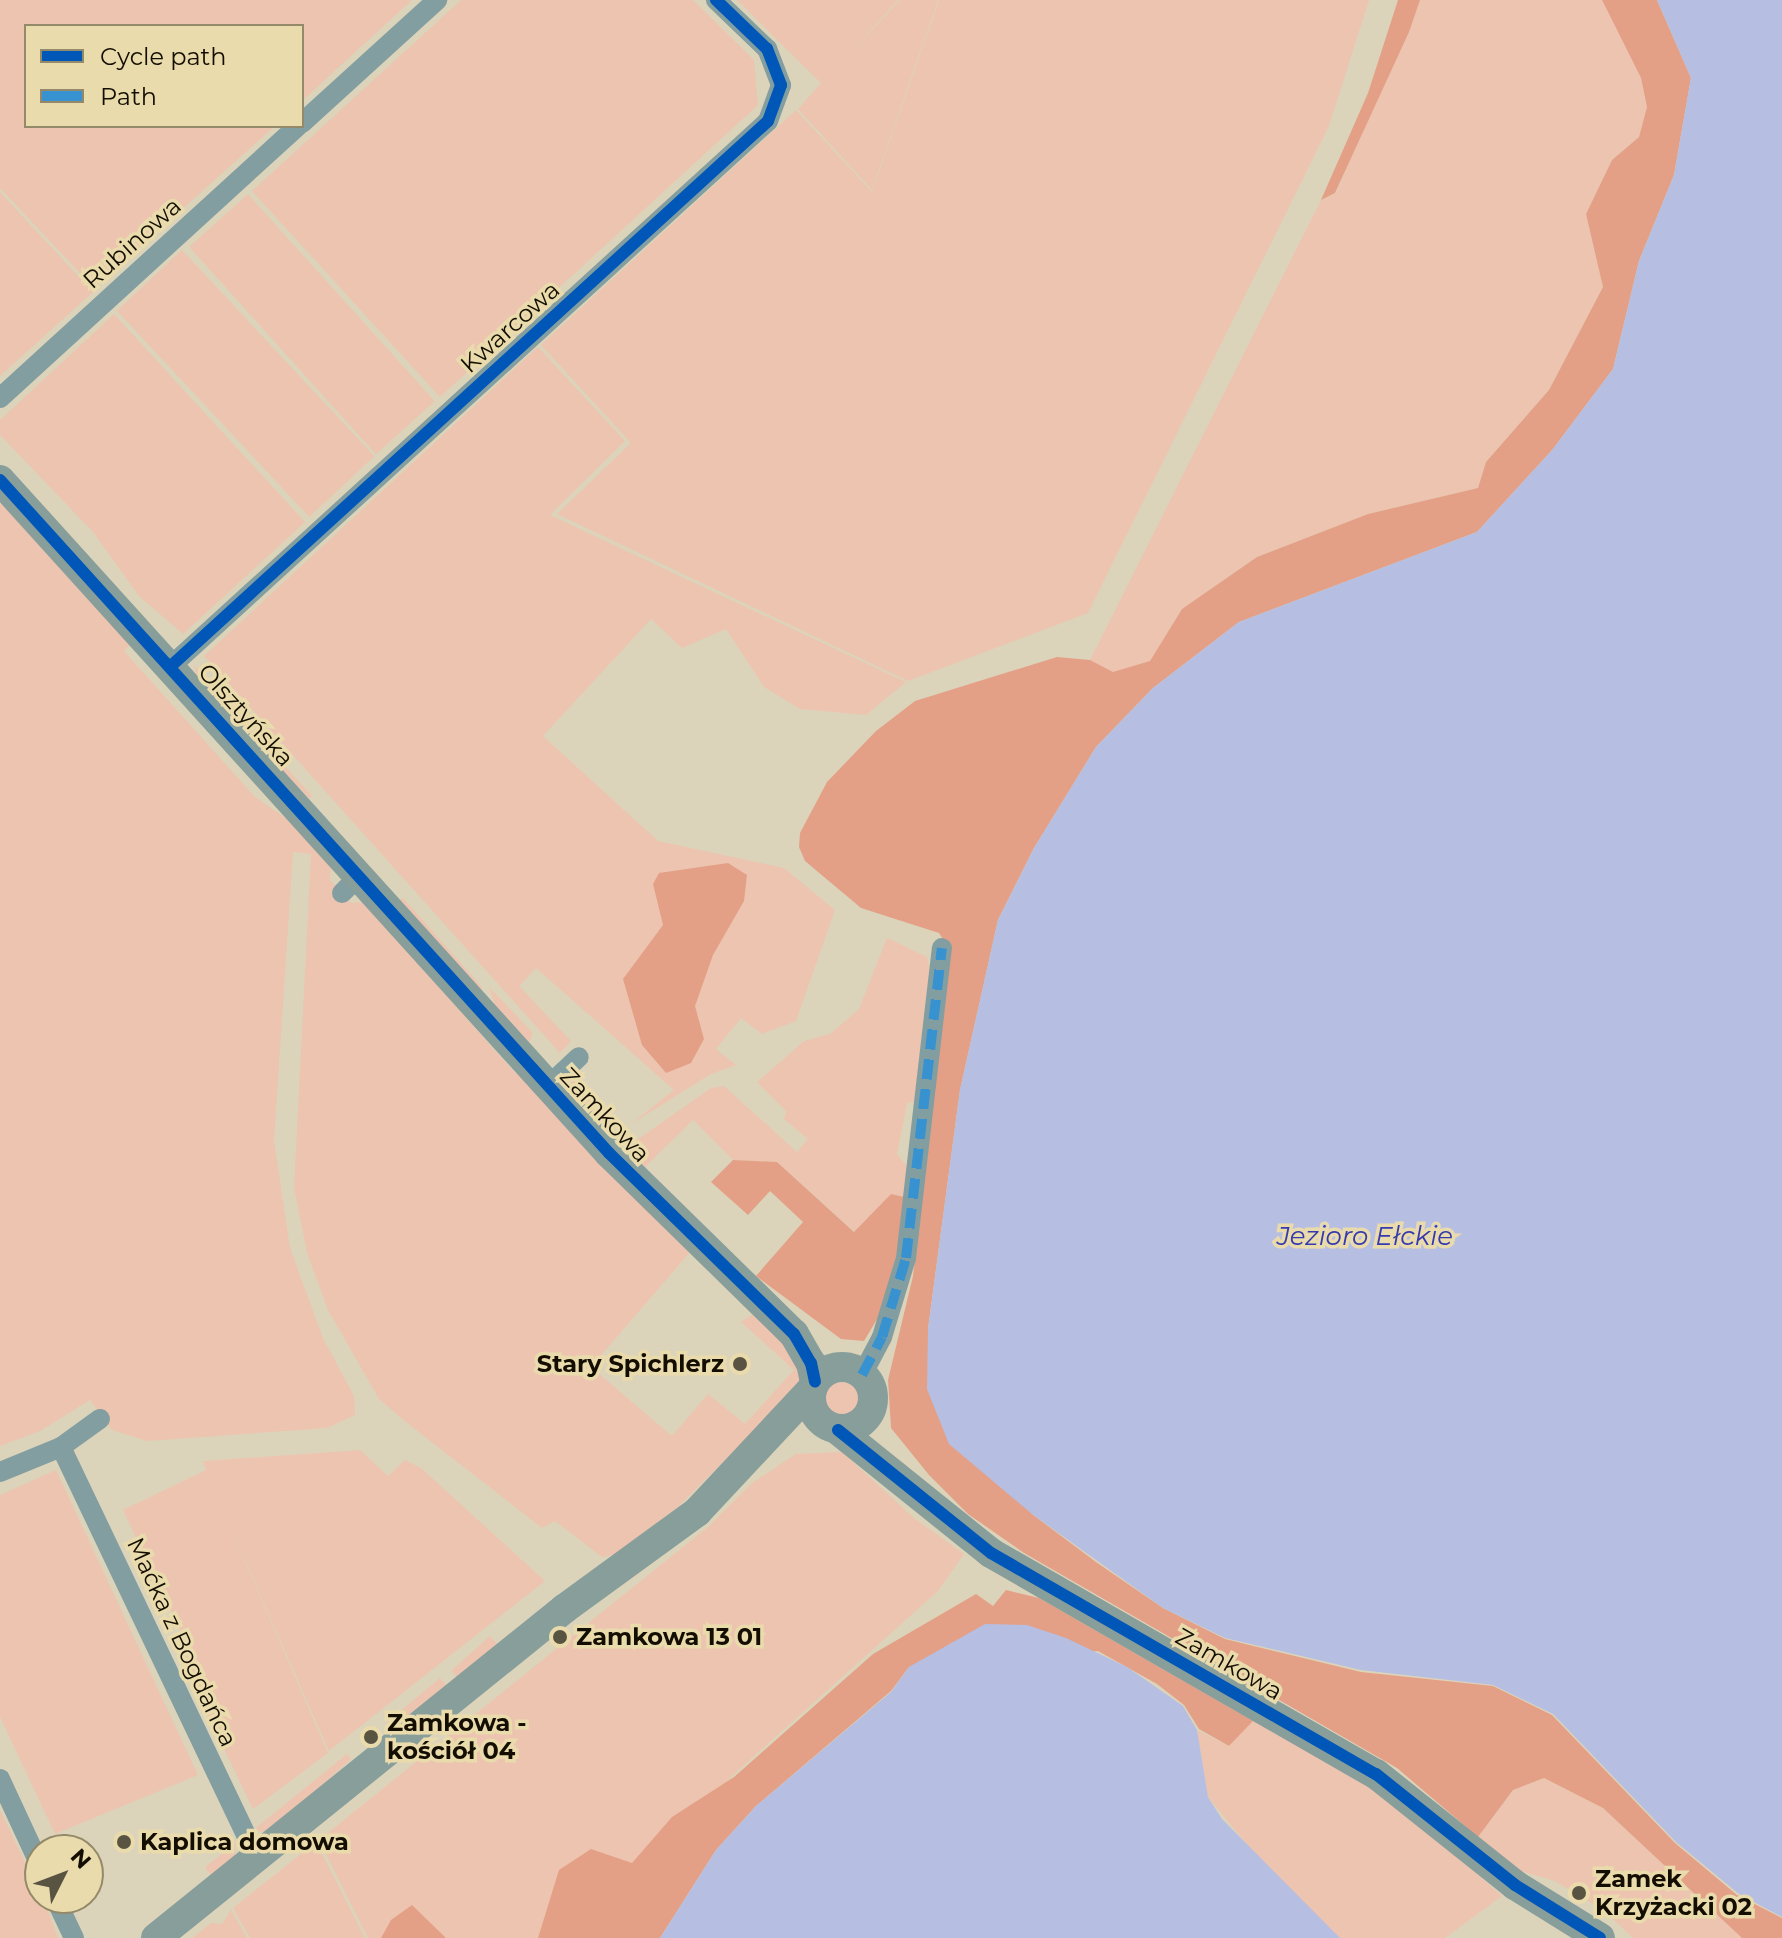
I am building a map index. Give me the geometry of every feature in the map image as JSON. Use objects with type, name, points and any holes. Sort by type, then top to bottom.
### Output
[{"type":"street","name":"Rubinowa","points":[[304,120],[437,0]]},
{"type":"street","name":"Kwarcowa","points":[[171,666],[768,121],[781,85],[767,49],[716,0]]},
{"type":"street","name":"Rubinowa","points":[[0,398],[296,128]]},
{"type":"street","name":"Olsztyńska","points":[[0,480],[171,666],[351,884]]},
{"type":"street","name":"Zamkowa","points":[[351,884],[548,1086],[646,1192],[794,1334],[811,1363],[813,1386]]},
{"type":"street","points":[[854,1371],[882,1337],[906,1258],[942,948]]},
{"type":"street","points":[[548,1086],[579,1057]]},
{"type":"street","name":"Zamkowa","points":[[731,1273],[805,1323],[854,1371]]},
{"type":"street","points":[[156,1938],[564,1609],[677,1529],[734,1474],[823,1373],[854,1371],[872,1387],[871,1411],[854,1428],[830,1427],[787,1437],[734,1474]]},
{"type":"street","points":[[813,1386],[812,1409],[830,1427]]},
{"type":"street","name":"Zamkowa","points":[[871,1411],[886,1446],[944,1518]]},
{"type":"street","points":[[0,1472],[61,1447],[100,1419]]},
{"type":"street","name":"Zamkowa","points":[[830,1427],[991,1553],[1376,1774],[1515,1885],[1600,1938]]},
{"type":"street","name":"Maćka z Bogdańca","points":[[61,1447],[257,1858]]},
{"type":"street","points":[[0,1779],[26,1834]]},
{"type":"street","points":[[63,1914],[74,1938]]},
{"type":"shaded area","points":[[0,0],[412,0],[304,99],[304,24],[24,24],[24,128],[273,128],[94,288],[0,188]]},
{"type":"shaded area","points":[[461,0],[693,0],[754,60],[758,105],[440,397],[252,191]]},
{"type":"shaded area","points":[[737,0],[898,0],[843,60],[900,0],[938,0],[872,190],[798,109],[821,83]]},
{"type":"shaded area","points":[[939,0],[1369,0],[1329,126],[1088,613],[908,681],[557,514],[631,443],[541,345],[796,110],[872,192]]},
{"type":"shaded area","points":[[1398,0],[1420,0],[1409,32],[1335,193],[1321,200],[1368,93]]},
{"type":"shaded area","points":[[1420,0],[1602,0],[1641,78],[1647,107],[1639,137],[1612,160],[1586,214],[1603,287],[1549,390],[1486,462],[1478,488],[1368,514],[1257,557],[1182,609],[1150,661],[1113,673],[1090,660],[1321,200],[1336,193]]},
{"type":"shaded area","points":[[1602,0],[1657,0],[1691,78],[1674,175],[1639,261],[1613,369],[1553,449],[1477,532],[1239,622],[1153,688],[1096,747],[1034,848],[998,920],[960,1090],[928,1329],[1032,1514],[1096,1562],[1163,1608],[1225,1639],[1361,1672],[1493,1686],[1552,1715],[1675,1843],[1737,1895],[1782,1918],[1782,1938],[1742,1938],[1603,1808],[1544,1778],[1513,1790],[1478,1837],[1397,1768],[1024,1553],[968,1514],[929,1475],[891,1428],[888,1380],[913,1276],[951,951],[939,933],[861,908],[805,861],[799,847],[800,833],[827,782],[876,731],[915,701],[1057,657],[1090,660],[1113,672],[1150,661],[1182,609],[1257,557],[1368,514],[1478,488],[1486,462],[1549,390],[1603,287],[1586,214],[1612,160],[1639,137],[1647,107],[1641,78]]},
{"type":"shaded area","points":[[0,192],[93,292],[0,376]]},
{"type":"shaded area","points":[[248,194],[435,401],[376,454],[189,247]]},
{"type":"shaded area","points":[[182,250],[374,456],[309,517],[117,311]]},
{"type":"shaded area","points":[[114,314],[305,522],[183,634],[139,596],[93,532],[0,435],[0,420]]},
{"type":"shaded area","points":[[538,347],[625,441],[550,515],[906,682],[866,715],[800,709],[764,687],[726,629],[682,648],[651,619],[543,736],[658,841],[784,868],[835,910],[796,1021],[762,1034],[741,1018],[716,1049],[736,1065],[711,1074],[631,1124],[674,1090],[536,968],[519,986],[571,1041],[560,1053],[204,656]]},
{"type":"shaded area","points":[[0,495],[135,640],[124,651],[255,797],[290,821],[331,866],[330,880],[351,903],[363,902],[515,1073],[521,1069],[691,1251],[591,1367],[672,1436],[708,1394],[745,1424],[794,1370],[741,1322],[753,1314],[786,1338],[802,1378],[797,1388],[677,1508],[614,1555],[602,1557],[555,1521],[542,1528],[407,1423],[379,1399],[328,1310],[307,1253],[294,1188],[311,854],[293,852],[274,1141],[290,1248],[323,1338],[354,1396],[355,1415],[327,1428],[147,1441],[112,1430],[90,1400],[40,1431],[0,1446]]},
{"type":"shaded area","points":[[194,665],[312,796],[309,798],[198,681]]},
{"type":"shaded area","points":[[728,863],[747,875],[744,901],[713,955],[695,1006],[704,1039],[691,1063],[666,1073],[642,1045],[623,979],[663,925],[653,884],[659,873]]},
{"type":"shaded area","points":[[403,898],[481,986],[483,992],[400,900]]},
{"type":"shaded area","points":[[887,938],[927,957],[931,975],[920,1100],[907,1103],[897,1154],[910,1170],[909,1198],[891,1194],[855,1232],[777,1162],[733,1160],[693,1120],[643,1169],[629,1152],[634,1142],[711,1088],[724,1086],[797,1152],[808,1139],[784,1119],[786,1111],[757,1082],[804,1041],[830,1034],[859,1009]]},
{"type":"shaded area","points":[[489,987],[533,1033],[527,1047],[498,1015]]},
{"type":"shaded area","points":[[572,1077],[585,1092],[606,1131],[569,1093]]},
{"type":"shaded area","points":[[733,1160],[777,1162],[854,1232],[891,1194],[909,1198],[885,1306],[864,1341],[841,1339],[756,1276],[803,1222],[770,1191],[748,1215],[711,1182]]},
{"type":"shaded area","points":[[842,1382],[854,1387],[859,1399],[854,1411],[842,1416],[830,1411],[825,1399],[830,1387]]},
{"type":"shaded area","points":[[360,1450],[388,1476],[405,1460],[421,1468],[545,1581],[329,1751],[214,1490],[328,1753],[253,1809],[181,1660],[192,1654],[123,1510],[206,1470],[203,1461]]},
{"type":"shaded area","points":[[842,1452],[914,1518],[964,1554],[938,1591],[732,1776],[589,1938],[368,1938],[319,1840],[709,1526],[752,1483],[796,1454]]},
{"type":"shaded area","points":[[56,1470],[198,1775],[55,1834],[0,1717],[0,1495]]},
{"type":"shaded area","points":[[1006,1590],[1039,1598],[1253,1721],[1229,1746],[1199,1729],[1184,1705],[1157,1684],[1098,1651],[909,1667],[891,1691],[756,1806],[716,1850],[660,1938],[538,1938],[559,1870],[591,1849],[632,1863],[672,1817],[734,1777],[873,1654],[976,1594],[993,1606]]},
{"type":"shaded area","points":[[490,1636],[500,1647],[461,1682],[451,1671]]},
{"type":"shaded area","points":[[440,1678],[450,1689],[390,1728],[386,1723]]},
{"type":"shaded area","points":[[1253,1721],[1385,1794],[1502,1896],[1445,1938],[1340,1938],[1271,1874],[1208,1797],[1197,1730],[1229,1746]]},
{"type":"shaded area","points":[[347,1754],[351,1759],[269,1833],[253,1830]]},
{"type":"shaded area","points":[[1544,1778],[1603,1808],[1742,1938],[1633,1938],[1603,1910],[1555,1881],[1521,1871],[1478,1837],[1513,1790]]},
{"type":"shaded area","points":[[0,1810],[24,1860],[24,1914],[49,1914],[58,1938],[0,1938]]},
{"type":"shaded area","points":[[316,1842],[365,1938],[250,1938],[233,1908]]},
{"type":"shaded area","points":[[235,1844],[235,1856],[213,1878],[205,1867]]},
{"type":"shaded area","points":[[412,1905],[446,1938],[381,1938],[391,1920]]},
{"type":"shaded area","points":[[231,1910],[247,1938],[192,1938],[211,1923],[222,1924]]},
{"type":"water","name":"Jezioro Ełckie","points":[[1657,0],[1782,0],[1782,1917],[1739,1894],[1676,1842],[1553,1714],[1493,1685],[1361,1670],[1225,1638],[1163,1608],[1032,1514],[949,1444],[927,1389],[928,1329],[960,1090],[998,920],[1034,848],[1096,747],[1153,688],[1239,622],[1477,532],[1553,449],[1613,369],[1639,261],[1674,175],[1691,78]]},
{"type":"water","points":[[985,1624],[1027,1625],[1066,1638],[1127,1667],[1183,1706],[1197,1730],[1208,1797],[1222,1819],[1340,1938],[660,1938],[716,1850],[756,1806],[891,1692],[909,1667]]},
{"type":"marked path","points":[[862,1375],[882,1337],[906,1258],[942,948]]},
{"type":"cycle path","points":[[171,666],[768,121],[781,85],[767,49],[716,0]]},
{"type":"cycle path","points":[[0,480],[609,1153],[794,1334],[811,1363],[815,1382]]},
{"type":"cycle path","points":[[838,1430],[991,1553],[1376,1774],[1515,1885],[1600,1938]]},
{"type":"place","name":"Stary Spichlerz","points":[[740,1364]]},
{"type":"place","name":"Zamkowa 13 01","points":[[560,1637]]},
{"type":"place","name":"Zamkowa - kościół 04","points":[[371,1737]]},
{"type":"place","name":"Kaplica domowa","points":[[124,1842]]},
{"type":"place","name":"Zamek Krzyżacki 02","points":[[1579,1893]]}]
